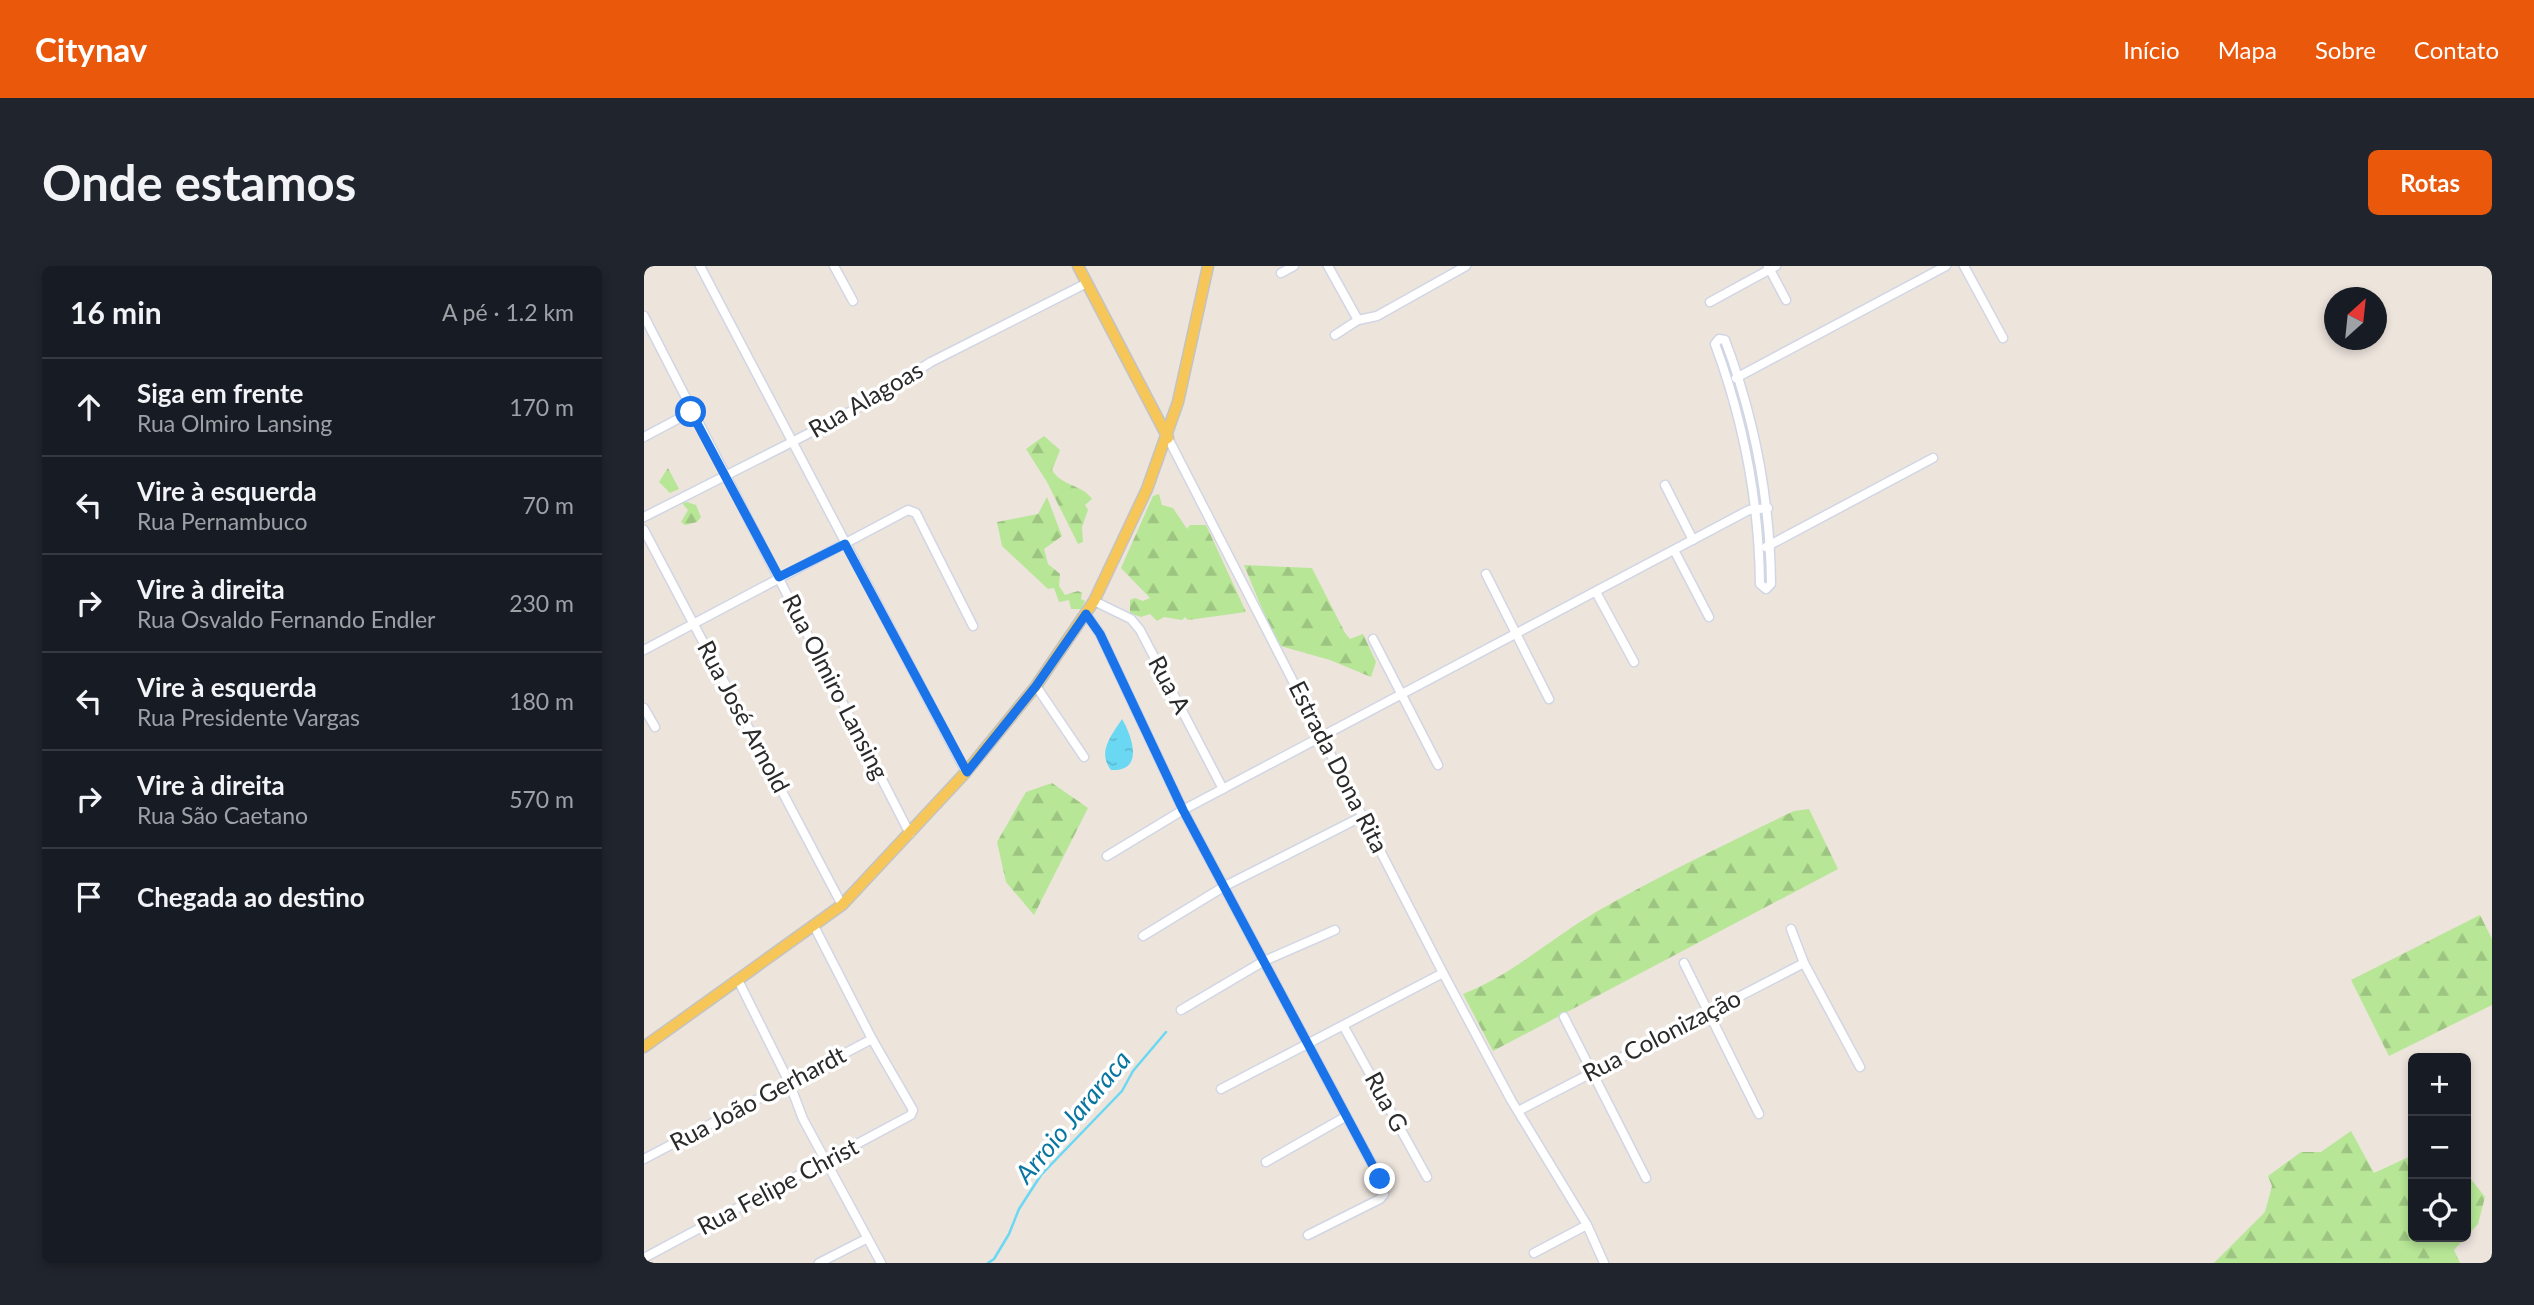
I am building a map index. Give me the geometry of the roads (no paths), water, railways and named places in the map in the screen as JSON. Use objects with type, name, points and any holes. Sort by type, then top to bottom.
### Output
[{"type":"main road","name":"Estrada Dona Rita","points":[[1079,266],[1168,438]]},
{"type":"main road","points":[[644,1047],[842,905],[967,772],[1036,686],[1094,601],[1168,438],[1208,266]]},
{"type":"street","points":[[700,266],[967,772]]},
{"type":"street","points":[[834,266],[853,301]]},
{"type":"street","points":[[1281,273],[1294,266]]},
{"type":"street","points":[[1328,266],[1358,320]]},
{"type":"street","points":[[1335,335],[1358,320],[1377,316],[1466,266]]},
{"type":"street","points":[[1728,380],[1739,377],[1946,266]]},
{"type":"street","points":[[1964,266],[2003,338]]},
{"type":"street","points":[[1710,302],[1772,267],[1786,300]]},
{"type":"street","name":"Rua Alagoas","points":[[644,517],[863,405],[931,362],[1087,283]]},
{"type":"street","name":"Rua Olmiro Lansing","points":[[644,316],[910,834]]},
{"type":"street","points":[[1719,339],[1726,340],[1739,377],[1756,439],[1768,508],[1771,584],[1766,589],[1760,584],[1756,509],[1745,442],[1715,344],[1719,339]]},
{"type":"street","points":[[644,437],[691,412]]},
{"type":"street","name":"Estrada Dona Rita","points":[[1168,438],[1443,973],[1511,1100],[1520,1110],[1587,1225],[1604,1263]]},
{"type":"street","points":[[1759,548],[1771,547],[1933,458]]},
{"type":"street","points":[[1665,485],[1693,540]]},
{"type":"street","points":[[1107,856],[1183,810],[1674,550],[1756,509],[1768,508]]},
{"type":"street","points":[[644,650],[908,510],[916,513],[973,626]]},
{"type":"street","name":"Rua José Arnold","points":[[644,530],[842,905]]},
{"type":"street","points":[[1674,550],[1709,617]]},
{"type":"street","points":[[1486,574],[1549,699]]},
{"type":"street","points":[[1596,592],[1634,662]]},
{"type":"street","name":"Rua A","points":[[1094,601],[1131,619],[1140,630],[1223,789]]},
{"type":"street","points":[[1086,614],[1100,634],[1183,810],[1380,1179],[1384,1194],[1380,1199],[1308,1235]]},
{"type":"street","points":[[1373,639],[1438,765]]},
{"type":"street","points":[[1036,686],[1084,757]]},
{"type":"street","points":[[644,708],[655,727]]},
{"type":"street","points":[[1143,936],[1225,886],[1363,816]]},
{"type":"street","points":[[814,926],[872,1039]]},
{"type":"street","points":[[1791,929],[1804,963],[1860,1067]]},
{"type":"street","points":[[1181,1010],[1265,961],[1335,930]]},
{"type":"street","points":[[1684,963],[1759,1114]]},
{"type":"street","name":"Rua Colonização","points":[[1520,1110],[1804,963]]},
{"type":"street","points":[[1221,1088],[1344,1027],[1443,973]]},
{"type":"street","points":[[738,980],[789,1082],[803,1119],[825,1163],[881,1263]]},
{"type":"street","points":[[1564,1017],[1646,1178]]},
{"type":"street","name":"Rua G","points":[[1344,1027],[1427,1177]]},
{"type":"street","name":"Rua João Gerhardt","points":[[644,1159],[872,1039]]},
{"type":"street","name":"Rua Felipe Christ","points":[[644,1258],[911,1115],[909,1103],[872,1039]]},
{"type":"street","points":[[1266,1162],[1345,1117]]},
{"type":"street","points":[[1534,1253],[1587,1225]]},
{"type":"street","points":[[819,1263],[866,1239]]},
{"type":"water","points":[[1122,719],[1132,743],[1132,759],[1122,769],[1111,770],[1105,750]]},
{"type":"waterway","name":"Arroio Jararaca","points":[[988,1263],[994,1259],[1009,1234],[1019,1209],[1041,1175],[1122,1091],[1133,1071],[1166,1032]]}]
